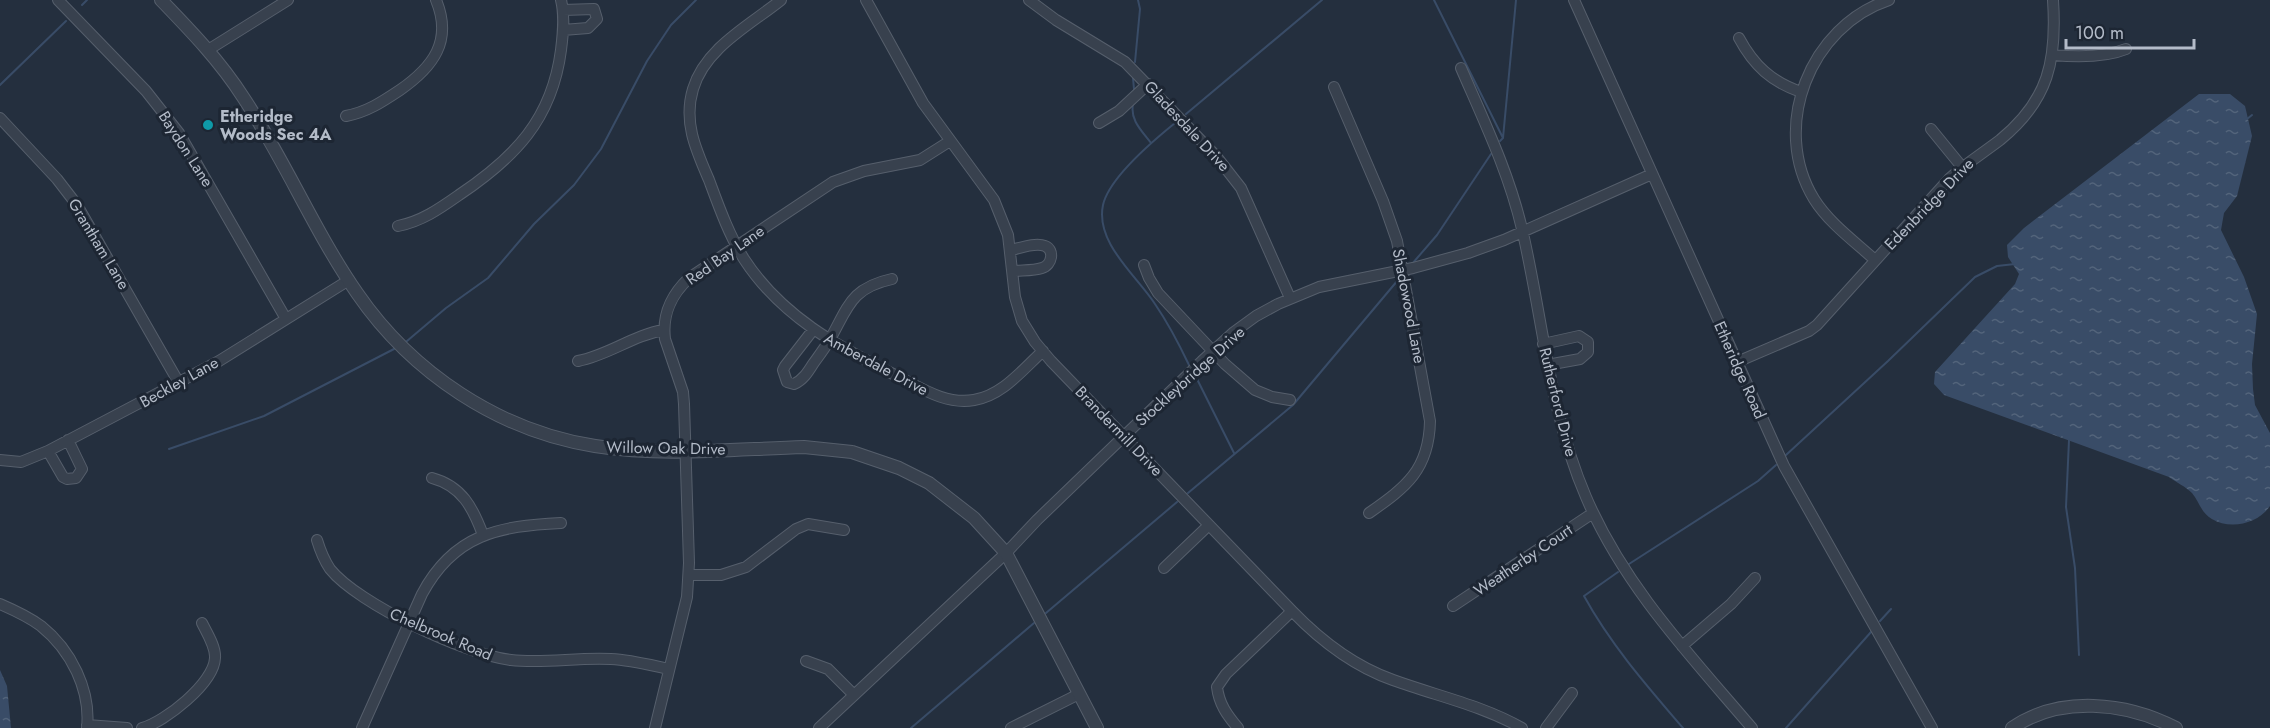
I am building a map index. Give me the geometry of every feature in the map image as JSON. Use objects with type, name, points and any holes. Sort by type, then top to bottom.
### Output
[{"type":"street","name":"Baydon Lane","points":[[58,0],[146,91],[172,123],[286,319]]},
{"type":"street","name":"Willow Oak Drive","points":[[161,0],[208,50],[245,99],[349,280],[382,325],[418,362],[446,384],[488,410],[532,429],[578,443],[640,450],[804,447],[852,452],[876,459],[929,483],[974,518],[1006,553],[1096,728]]},
{"type":"street","points":[[208,50],[288,0]]},
{"type":"street","points":[[346,116],[380,104],[419,77],[430,64],[438,50],[442,33],[441,15],[436,0]]},
{"type":"street","name":"Amberdale Drive","points":[[781,0],[711,56],[698,76],[690,101],[689,121],[692,140],[736,245],[745,260],[772,293],[813,330],[829,341],[924,390],[949,399],[973,400],[999,390],[1043,351]]},
{"type":"street","name":"Brandermill Drive","points":[[866,0],[923,103],[994,200],[1008,235],[1015,297],[1022,321],[1043,351],[1325,643],[1373,672],[1474,706],[1522,728]]},
{"type":"street","name":"Gladesdale Drive","points":[[1029,0],[1056,20],[1119,58],[1148,84],[1216,156],[1238,183],[1290,298]]},
{"type":"street","name":"Etheridge Road","points":[[1574,0],[1794,487],[1890,651],[1932,728]]},
{"type":"street","points":[[1875,260],[1827,216],[1814,198],[1804,179],[1798,158],[1795,136],[1796,114],[1801,92],[1810,71],[1831,39],[1860,13],[1889,0]]},
{"type":"street","name":"Edenbridge Drive","points":[[1737,362],[1809,332],[1962,166],[1999,141],[2016,126],[2031,108],[2043,88],[2051,67],[2055,27],[2053,0]]},
{"type":"street","points":[[398,226],[430,216],[503,163],[525,138],[537,121],[554,84],[563,30],[562,5],[594,9],[597,19],[588,28],[563,30]]},
{"type":"street","points":[[1739,38],[1759,69],[1773,80],[1801,92]]},
{"type":"street","points":[[2053,56],[2090,56],[2126,49]]},
{"type":"street","name":"Rutherford Drive","points":[[1461,68],[1515,199],[1561,426],[1593,513],[1632,582],[1656,616],[1752,728]]},
{"type":"street","points":[[1099,123],[1119,111],[1148,84]]},
{"type":"street","name":"Shadowood Lane","points":[[1334,87],[1383,201],[1396,241],[1429,408],[1428,444],[1420,466],[1409,483],[1369,513]]},
{"type":"street","name":"Grantham Lane","points":[[0,118],[57,179],[77,205],[179,383]]},
{"type":"street","points":[[1931,129],[1962,166]]},
{"type":"street","name":"Red Bay Lane","points":[[655,728],[686,605],[689,575],[683,392],[664,330],[670,302],[679,288],[736,245],[833,182],[864,171],[920,160],[950,141]]},
{"type":"street","name":"Stockleybridge Drive","points":[[819,728],[1006,553],[1123,436],[1214,351],[1257,316],[1290,298],[1319,287],[1403,270],[1468,253],[1652,174]]},
{"type":"street","points":[[1011,250],[1040,245],[1046,246],[1051,252],[1048,265],[1042,268],[1013,271]]},
{"type":"street","points":[[1144,265],[1158,293],[1225,364],[1256,390],[1272,398],[1290,400]]},
{"type":"street","points":[[813,330],[785,366],[784,377],[787,381],[794,384],[804,377],[829,341],[852,300],[873,285],[892,279]]},
{"type":"street","name":"Beckley Lane","points":[[0,460],[21,462],[48,451],[179,383],[349,280]]},
{"type":"street","points":[[578,361],[602,355],[644,334],[664,330]]},
{"type":"street","points":[[1543,344],[1579,336],[1588,342],[1589,346],[1588,352],[1580,359],[1547,365]]},
{"type":"street","points":[[48,451],[63,477],[76,478],[82,469],[68,440]]},
{"type":"street","points":[[432,478],[447,483],[465,498],[476,515],[483,535]]},
{"type":"street","name":"Weatherby Court","points":[[1453,606],[1593,513]]},
{"type":"street","points":[[362,728],[422,594],[433,576],[456,552],[483,535],[510,527],[561,523]]},
{"type":"street","points":[[689,575],[721,575],[746,567],[796,529],[808,524],[844,530]]},
{"type":"street","points":[[1164,568],[1209,525]]},
{"type":"street","name":"Chelbrook Road","points":[[317,540],[328,566],[350,588],[379,608],[473,650],[508,660],[531,662],[610,659],[669,669]]},
{"type":"street","points":[[1682,646],[1731,604],[1755,578]]},
{"type":"street","points":[[0,604],[41,626],[71,660],[81,682],[86,702],[87,727],[127,728]]},
{"type":"street","points":[[1238,728],[1218,700],[1217,687],[1226,674],[1292,611]]},
{"type":"street","points":[[142,728],[161,721],[172,712],[206,679],[213,669],[216,656],[202,623]]},
{"type":"street","points":[[806,661],[822,666],[834,674],[854,694]]},
{"type":"street","points":[[1546,728],[1572,693]]},
{"type":"street","points":[[1011,728],[1079,694]]},
{"type":"street","points":[[2012,728],[2035,715],[2053,709],[2083,705],[2125,710],[2151,717],[2176,728]]},
{"type":"water","points":[[2199,94],[2230,94],[2245,106],[2252,136],[2237,196],[2224,213],[2221,230],[2244,277],[2257,314],[2252,364],[2253,389],[2255,405],[2270,433],[2270,506],[2251,521],[2235,524],[2219,522],[2208,516],[2192,493],[2169,477],[1944,395],[1934,384],[1935,372],[2015,284],[2019,274],[2008,257],[2007,245],[2024,228]]},
{"type":"water","points":[[0,670],[7,686],[11,728],[0,728]]},
{"type":"waterway","points":[[82,5],[87,0]]},
{"type":"waterway","points":[[407,341],[446,308],[488,278],[534,224],[574,185],[601,149],[647,61],[671,25],[696,0]]},
{"type":"waterway","points":[[1135,62],[1140,9],[1138,0]]},
{"type":"waterway","points":[[1186,114],[1322,0]]},
{"type":"waterway","points":[[1434,0],[1503,138]]},
{"type":"waterway","points":[[1500,141],[1503,138],[1516,0]]},
{"type":"waterway","points":[[0,85],[66,21]]},
{"type":"waterway","points":[[1133,78],[1134,89]]},
{"type":"waterway","points":[[1133,104],[1135,120],[1151,143]]},
{"type":"waterway","points":[[2247,119],[2252,115]]},
{"type":"waterway","points":[[1175,123],[1133,160],[1114,183],[1103,205],[1102,219],[1111,246],[1160,311],[1189,365]]},
{"type":"waterway","points":[[1412,264],[1437,235],[1491,154]]},
{"type":"waterway","points":[[1786,455],[1975,277],[1997,266],[2015,264]]},
{"type":"waterway","points":[[1188,493],[1293,405],[1398,280]]},
{"type":"waterway","points":[[169,449],[264,416],[394,349]]},
{"type":"waterway","points":[[1196,377],[1234,453]]},
{"type":"waterway","points":[[2069,440],[2066,507],[2075,568],[2079,655]]},
{"type":"waterway","points":[[1629,564],[1758,481],[1776,465]]},
{"type":"waterway","points":[[1046,613],[1177,502]]},
{"type":"waterway","points":[[1618,572],[1584,596],[1618,648],[1683,728]]},
{"type":"waterway","points":[[1880,621],[1891,609]]},
{"type":"waterway","points":[[911,728],[1034,623]]},
{"type":"waterway","points":[[1786,728],[1871,632]]},
{"type":"place","name":"Etheridge Woods Sec 4A","points":[[208,125]]}]
